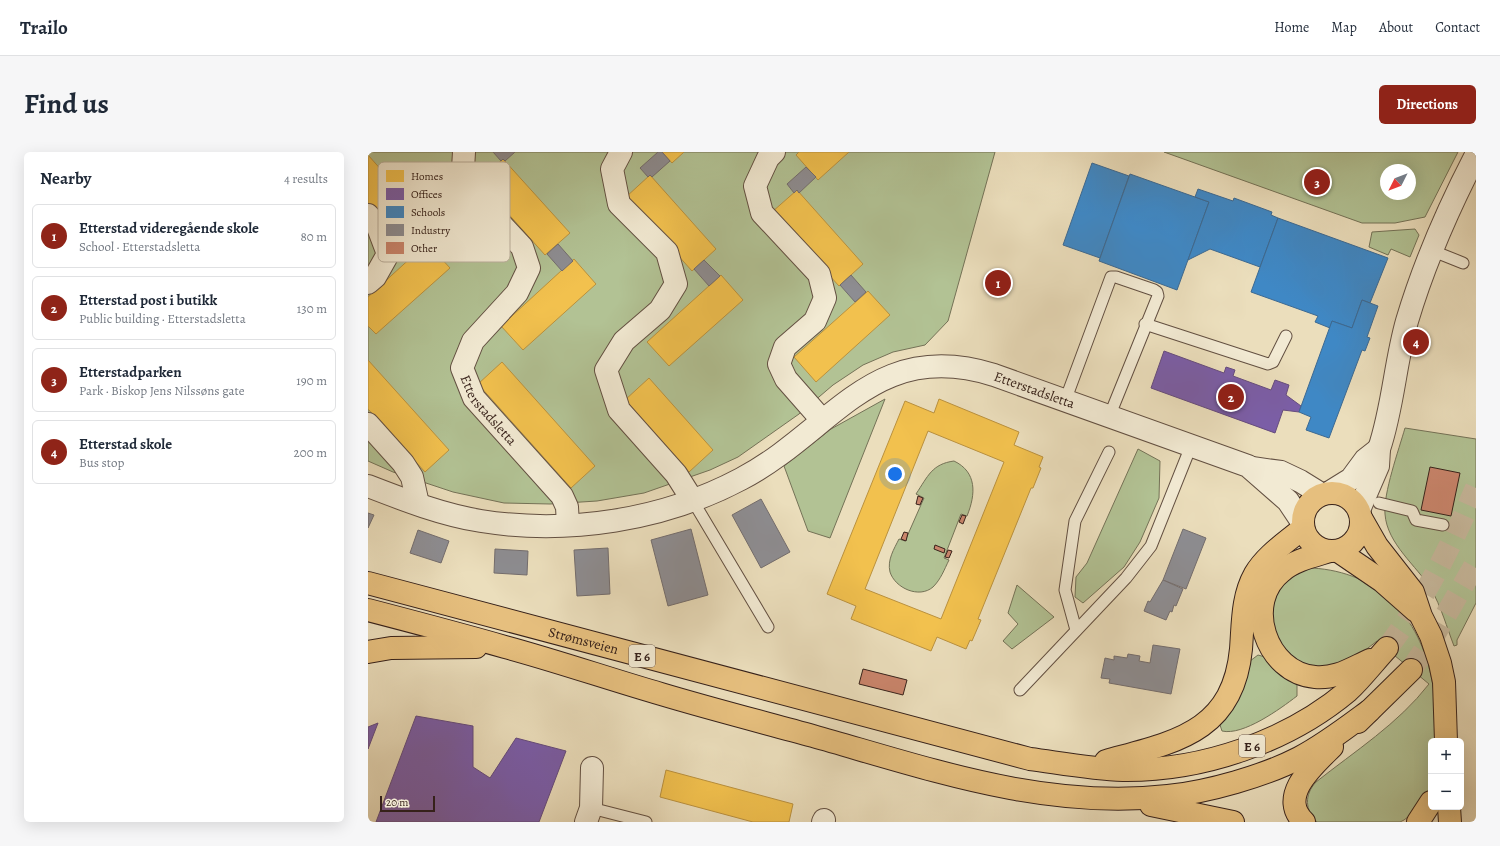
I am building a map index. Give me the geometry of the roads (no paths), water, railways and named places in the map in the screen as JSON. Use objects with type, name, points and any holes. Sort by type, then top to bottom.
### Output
[{"type":"highway","points":[[1421,616],[1382,582],[1334,551],[1313,544],[1307,537],[1303,525],[1307,506],[1313,499],[1326,493],[1340,494],[1348,497],[1366,510],[1377,546],[1414,592],[1421,616],[1431,636],[1440,662],[1446,703],[1446,738]]},
{"type":"highway","points":[[1334,551],[1353,542],[1358,535],[1366,510]]},
{"type":"highway","points":[[1086,767],[1178,740],[1201,727],[1216,714],[1228,695],[1237,671],[1241,650],[1244,608],[1251,583],[1262,564],[1303,525]]},
{"type":"highway","name":"E 6","points":[[1086,767],[1123,770],[1165,767],[1241,750],[1285,732],[1321,710],[1348,690],[1383,652],[1341,674],[1316,677],[1298,673],[1277,657],[1269,645],[1264,633],[1261,616],[1263,601],[1271,582],[1286,568],[1302,560],[1334,551]]},
{"type":"highway","points":[[368,574],[417,595]]},
{"type":"highway","name":"Strømsveien","points":[[368,584],[417,595],[868,717],[1030,759],[1086,767]]},
{"type":"highway","name":"Strømsveien","points":[[368,610],[506,647],[664,695],[857,748],[952,776],[1026,792],[1078,798],[1120,800]]},
{"type":"highway","points":[[368,616],[403,619]]},
{"type":"highway","points":[[368,652],[404,648],[506,647]]},
{"type":"highway","name":"E 6","points":[[1304,822],[1296,810],[1295,802],[1295,795],[1301,782],[1320,759],[1411,670]]},
{"type":"highway","name":"E 6","points":[[1120,800],[1170,796],[1210,788],[1255,776],[1298,758],[1335,736],[1369,711]]},
{"type":"highway","name":"E 6","points":[[1120,800],[1182,810],[1233,822]]},
{"type":"highway","points":[[1418,822],[1428,807]]},
{"type":"highway","points":[[1449,810],[1450,822]]},
{"type":"street","name":"Etterstadsletta","points":[[463,162],[464,152]]},
{"type":"street","points":[[621,152],[612,169],[619,204],[667,252],[676,284],[660,310],[624,341],[606,370],[619,410],[676,474],[693,501]]},
{"type":"street","points":[[774,152],[768,158],[754,186],[762,213],[819,274],[825,298],[814,321],[785,347],[779,364],[786,379],[822,420]]},
{"type":"street","points":[[1366,510],[1378,466],[1379,449],[1407,322],[1433,251],[1476,155]]},
{"type":"street","points":[[368,215],[378,228]]},
{"type":"street","name":"Etterstadsletta","points":[[510,234],[522,247],[529,268],[517,293],[472,341],[462,368],[474,398],[562,496],[567,507],[568,525]]},
{"type":"street","points":[[368,283],[375,276],[383,262]]},
{"type":"street","name":"Etterstadsletta","points":[[368,486],[418,504],[482,521],[551,526],[627,518],[693,501],[736,482],[767,464],[822,420],[878,381],[896,374],[938,366],[957,366],[973,369],[1252,468],[1281,472],[1326,493]]},
{"type":"street","points":[[368,424],[403,464],[412,477],[418,504]]},
{"type":"street","points":[[1326,493],[1351,479],[1366,460],[1379,449]]},
{"type":"street","name":"Etterstadsletta","points":[[1252,468],[1288,501],[1303,525]]},
{"type":"street","points":[[589,815],[592,768]]},
{"type":"lane","points":[[1433,251],[1463,263]]},
{"type":"lane","points":[[1065,401],[1111,277],[1116,277],[1157,292],[1158,296],[1145,324],[1109,417]]},
{"type":"lane","points":[[1145,324],[1268,364],[1273,362],[1276,358],[1286,336]]},
{"type":"lane","points":[[1020,690],[1126,578],[1151,546],[1191,446]]},
{"type":"lane","points":[[1076,630],[1065,590],[1075,521],[1109,452]]},
{"type":"lane","points":[[693,501],[768,627]]},
{"type":"lane","points":[[1366,510],[1412,511],[1416,520],[1443,525]]},
{"type":"lane","points":[[589,815],[646,822]]},
{"type":"tunnel","points":[[1387,648],[1414,610],[1437,571],[1476,488]]},
{"type":"tunnel","points":[[1411,670],[1432,639],[1476,563]]},
{"type":"place","name":"Etterstadparken","points":[[1317,182]]},
{"type":"place","name":"Etterstad videregående skole","points":[[998,283]]},
{"type":"place","name":"Etterstad skole","points":[[1416,342]]},
{"type":"place","name":"Etterstad post i butikk","points":[[1231,397]]}]
